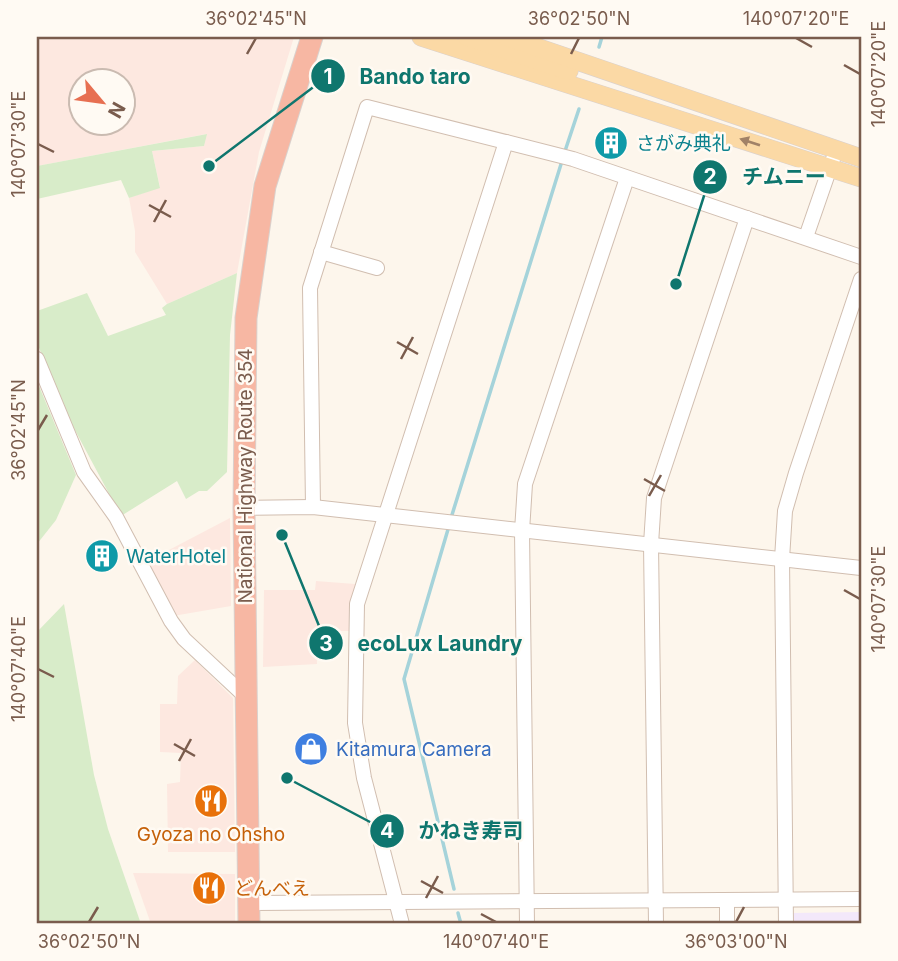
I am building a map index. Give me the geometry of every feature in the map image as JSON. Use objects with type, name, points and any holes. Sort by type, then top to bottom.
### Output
[{"type":"highway","name":"National Highway Route 354","points":[[249,924],[244,509],[246,318],[258,218],[273,158],[312,37]]},
{"type":"main road","points":[[421,37],[861,178]]},
{"type":"main road","points":[[467,37],[583,76],[710,124],[724,133]]},
{"type":"main road","points":[[507,37],[861,158]]},
{"type":"main road","points":[[583,76],[714,113],[730,115]]},
{"type":"street","points":[[313,507],[310,288],[368,107],[506,142],[627,178],[861,257]]},
{"type":"street","points":[[402,924],[364,778],[355,723],[357,604],[506,142]]},
{"type":"street","points":[[806,237],[836,150]]},
{"type":"street","points":[[527,924],[522,531],[525,484],[627,178]]},
{"type":"street","points":[[656,924],[651,544],[654,498],[747,218]]},
{"type":"street","points":[[321,252],[377,268]]},
{"type":"street","points":[[786,924],[782,559],[785,511],[861,279]]},
{"type":"street","points":[[37,359],[84,472],[116,517],[171,621],[184,639],[246,697]]},
{"type":"street","points":[[244,509],[313,507],[861,568]]},
{"type":"street","points":[[249,903],[861,899]]},
{"type":"street","points":[[727,900],[727,924]]},
{"type":"shaded area","points":[[37,37],[294,37],[259,152],[237,273],[167,304],[135,252],[135,231],[129,198],[160,187],[152,151],[204,146],[206,134],[37,166]]},
{"type":"shaded area","points":[[230,518],[231,606],[173,616],[146,562]]},
{"type":"shaded area","points":[[316,581],[355,584],[349,631],[316,631],[317,664],[263,667],[264,590],[315,590]]},
{"type":"shaded area","points":[[195,660],[233,698],[235,852],[168,852],[167,784],[180,782],[181,753],[160,752],[160,704],[177,704],[178,676]]},
{"type":"shaded area","points":[[133,873],[235,874],[235,924],[151,924]]},
{"type":"shaded area","points":[[861,912],[861,924],[793,924],[793,913]]},
{"type":"green space","points":[[207,134],[204,146],[152,151],[160,188],[129,198],[121,180],[37,199],[37,166]]},
{"type":"green space","points":[[237,273],[230,335],[227,472],[207,491],[199,491],[186,499],[177,481],[121,516],[69,419],[37,343],[37,311],[87,293],[108,336],[166,315],[162,308],[167,304]]},
{"type":"green space","points":[[39,386],[76,475],[56,520],[37,544],[37,387]]},
{"type":"green space","points":[[64,604],[94,775],[108,829],[141,924],[37,924],[37,632]]},
{"type":"waterway","points":[[599,47],[602,37]]},
{"type":"waterway","points":[[564,154],[579,109]]},
{"type":"waterway","points":[[451,518],[562,161]]},
{"type":"waterway","points":[[449,526],[404,679],[454,889]]},
{"type":"waterway","points":[[458,913],[461,924]]},
{"type":"place","name":"さがみ典礼","points":[[611,143]]},
{"type":"place","name":"Bando taro","points":[[209,166]]},
{"type":"place","name":"チムニー","points":[[676,284]]},
{"type":"place","name":"ecoLux Laundry","points":[[282,535]]},
{"type":"place","name":"WaterHotel","points":[[102,556]]},
{"type":"place","name":"Kitamura Camera","points":[[311,749]]},
{"type":"place","name":"かねき寿司","points":[[287,778]]},
{"type":"place","name":"Gyoza no Ohsho","points":[[211,801]]},
{"type":"place","name":"どんべえ","points":[[209,888]]}]
